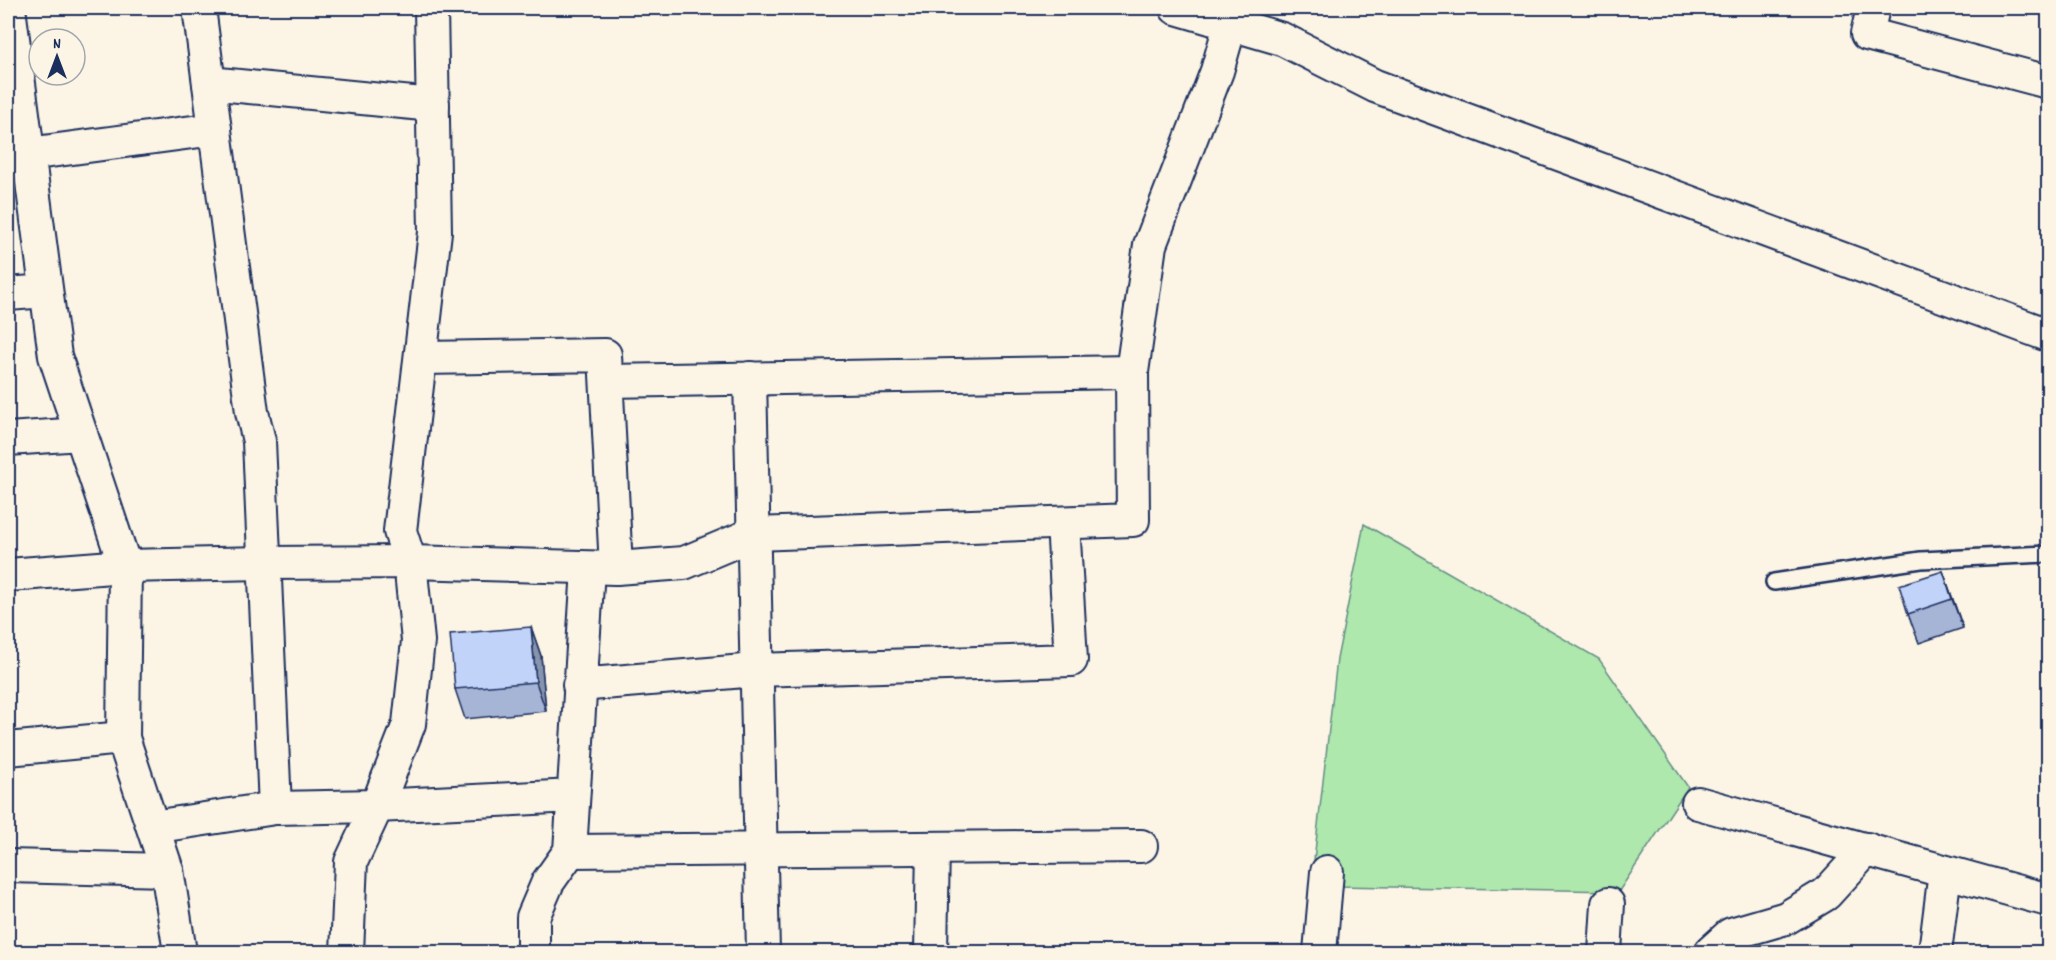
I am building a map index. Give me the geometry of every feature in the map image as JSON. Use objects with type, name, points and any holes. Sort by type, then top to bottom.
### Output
[{"type":"street","points":[[9,8],[55,356],[125,566],[123,738],[167,870],[180,952]]},
{"type":"street","points":[[199,8],[252,412],[259,441],[275,808]]},
{"type":"street","points":[[347,952],[351,862],[377,806],[409,724],[418,641],[410,562],[400,531],[435,232],[431,8]]},
{"type":"street","points":[[1176,8],[1231,22],[1282,39],[1375,86],[2049,335]]},
{"type":"street","points":[[1873,8],[1867,34],[2049,82]]},
{"type":"street","points":[[8,575],[125,566],[266,563],[410,562],[602,569],[684,563],[753,534],[1133,520],[1132,372],[1150,245],[1217,71],[1231,22]]},
{"type":"street","points":[[209,83],[433,105]]},
{"type":"street","points":[[28,154],[215,129]]},
{"type":"street","points":[[8,294],[46,291]]},
{"type":"street","points":[[422,358],[605,355],[607,381],[602,569],[579,685],[570,851],[548,882],[533,917],[533,952]]},
{"type":"street","points":[[607,381],[1132,372]]},
{"type":"street","points":[[750,378],[763,952]]},
{"type":"street","points":[[8,439],[81,434]]},
{"type":"street","points":[[579,685],[756,670],[1071,660],[1063,523]]},
{"type":"street","points":[[8,749],[123,738]]},
{"type":"street","points":[[153,827],[275,808],[377,806],[573,796]]},
{"type":"street","points":[[1698,803],[2049,900]]},
{"type":"street","points":[[570,851],[1141,846]]},
{"type":"street","points":[[931,952],[933,848]]},
{"type":"street","points":[[1711,952],[1731,934],[1786,918],[1826,894],[1867,849]]},
{"type":"street","points":[[8,866],[167,870]]},
{"type":"street","points":[[1935,952],[1945,872]]},
{"type":"street","points":[[1320,952],[1327,873]]},
{"type":"street","points":[[1605,952],[1608,904]]},
{"type":"lane","points":[[1774,582],[1921,560],[2049,554]]},
{"type":"green space","points":[[1364,524],[1599,659],[1688,787],[1619,891],[1335,886],[1336,863],[1314,860],[1337,659]]},
{"type":"building","points":[[1943,571],[1952,599],[1908,614],[1899,585]]},
{"type":"building","points":[[531,627],[536,682],[455,689],[450,634]]}]
